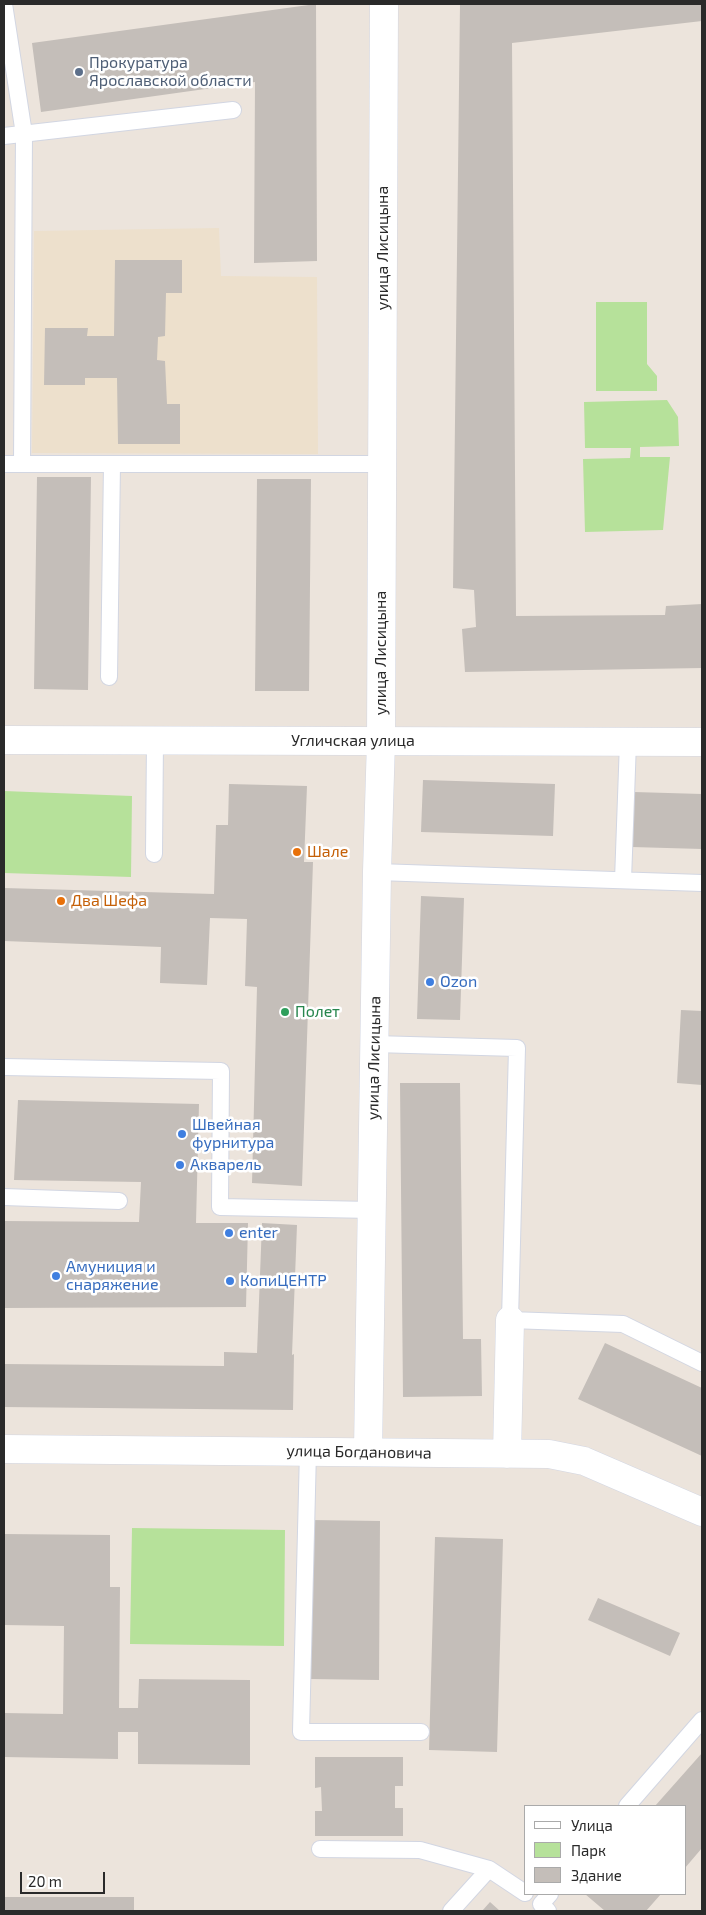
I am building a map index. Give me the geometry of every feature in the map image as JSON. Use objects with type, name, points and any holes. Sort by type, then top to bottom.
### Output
[{"type":"street","name":"улица Лисицына","points":[[368,1452],[377,872],[381,741],[384,4]]},
{"type":"street","name":"Угличская улица","points":[[4,740],[702,742]]},
{"type":"street","points":[[507,1454],[510,1320]]},
{"type":"street","name":"улица Богдановича","points":[[4,1449],[549,1454],[584,1461],[702,1512]]},
{"type":"lane","points":[[4,4],[24,134],[22,464]]},
{"type":"lane","points":[[4,136],[233,110]]},
{"type":"lane","points":[[4,464],[383,464]]},
{"type":"lane","points":[[109,677],[112,464]]},
{"type":"lane","points":[[154,854],[155,740]]},
{"type":"lane","points":[[623,880],[628,742]]},
{"type":"lane","points":[[377,872],[702,883]]},
{"type":"lane","points":[[374,1044],[517,1048],[510,1320],[623,1324],[702,1362]]},
{"type":"lane","points":[[4,1066],[221,1071],[220,1207],[372,1210]]},
{"type":"lane","points":[[4,1197],[119,1201]]},
{"type":"lane","points":[[308,1451],[301,1732],[421,1732]]},
{"type":"lane","points":[[628,1805],[702,1720]]},
{"type":"lane","points":[[320,1850],[420,1850],[489,1869],[524,1893]]},
{"type":"lane","points":[[451,1911],[489,1869]]},
{"type":"lane","points":[[527,1895],[546,1903]]},
{"type":"shaded area","points":[[219,228],[221,276],[317,277],[318,454],[32,453],[34,231]]},
{"type":"green space","points":[[596,302],[647,302],[647,364],[657,376],[657,391],[596,391]]},
{"type":"green space","points":[[667,400],[678,417],[679,446],[640,447],[640,457],[670,457],[663,530],[585,532],[583,459],[630,458],[631,448],[585,448],[584,402]]},
{"type":"green space","points":[[4,791],[132,796],[131,877],[4,873]]},
{"type":"green space","points":[[132,1528],[285,1530],[284,1646],[130,1644]]},
{"type":"building","points":[[316,4],[317,261],[254,263],[255,82],[41,112],[32,43]]},
{"type":"building","points":[[460,4],[702,4],[702,21],[512,43],[516,616],[665,615],[666,606],[702,604],[702,668],[465,672],[462,629],[476,627],[474,590],[453,588]]},
{"type":"building","points":[[115,260],[182,260],[182,293],[166,293],[165,336],[158,337],[157,360],[165,361],[167,404],[180,404],[180,444],[118,444],[117,378],[85,378],[85,385],[44,385],[45,328],[88,328],[87,336],[114,336]]},
{"type":"building","points":[[37,477],[91,477],[88,690],[34,689]]},
{"type":"building","points":[[257,479],[311,479],[309,691],[255,691]]},
{"type":"building","points":[[423,780],[555,784],[553,836],[421,832]]},
{"type":"building","points":[[229,784],[307,786],[304,862],[313,862],[302,1186],[252,1183],[257,987],[245,986],[247,919],[210,918],[207,985],[160,983],[161,947],[4,941],[4,888],[214,894],[216,825],[228,825]]},
{"type":"building","points":[[634,792],[702,794],[702,849],[632,847]]},
{"type":"building","points":[[421,896],[464,898],[460,1020],[417,1019]]},
{"type":"building","points":[[681,1010],[702,1011],[702,1085],[677,1083]]},
{"type":"building","points":[[400,1083],[460,1083],[463,1339],[481,1339],[482,1396],[403,1397]]},
{"type":"building","points":[[18,1100],[199,1104],[196,1223],[248,1223],[246,1307],[4,1308],[4,1221],[139,1222],[141,1182],[14,1180]]},
{"type":"building","points":[[262,1223],[297,1225],[292,1355],[294,1354],[293,1410],[4,1407],[4,1364],[224,1366],[224,1352],[257,1353]]},
{"type":"building","points":[[605,1343],[702,1388],[702,1456],[578,1399]]},
{"type":"building","points":[[311,1520],[380,1521],[379,1680],[310,1679]]},
{"type":"building","points":[[4,1534],[110,1535],[110,1587],[120,1587],[119,1708],[138,1708],[139,1679],[250,1680],[250,1765],[138,1764],[138,1732],[118,1732],[118,1759],[4,1757],[4,1713],[63,1714],[64,1626],[4,1625]]},
{"type":"building","points":[[435,1537],[503,1539],[497,1752],[429,1750]]},
{"type":"building","points":[[598,1598],[680,1633],[670,1656],[588,1620]]},
{"type":"building","points":[[702,1753],[702,1848],[686,1867],[686,1805],[656,1805]]},
{"type":"building","points":[[315,1757],[403,1757],[403,1786],[395,1786],[395,1808],[403,1808],[403,1836],[315,1836],[315,1811],[322,1811],[321,1787],[315,1788]]},
{"type":"building","points":[[586,1895],[660,1895],[646,1911],[605,1911]]},
{"type":"building","points":[[4,1897],[134,1897],[134,1911],[4,1911]]},
{"type":"building","points":[[490,1902],[500,1911],[482,1911]]},
{"type":"place","name":"Прокуратура Ярославской области","points":[[79,72]]},
{"type":"place","name":"Шале","points":[[297,852]]},
{"type":"place","name":"Два Шефа","points":[[61,901]]},
{"type":"place","name":"Ozon","points":[[430,982]]},
{"type":"place","name":"Полет","points":[[285,1012]]},
{"type":"place","name":"Швейная фурнитура","points":[[182,1134]]},
{"type":"place","name":"Акварель","points":[[180,1165]]},
{"type":"place","name":"enter","points":[[229,1233]]},
{"type":"place","name":"Амуниция и снаряжение","points":[[56,1276]]},
{"type":"place","name":"КопиЦЕНТР","points":[[230,1281]]}]
